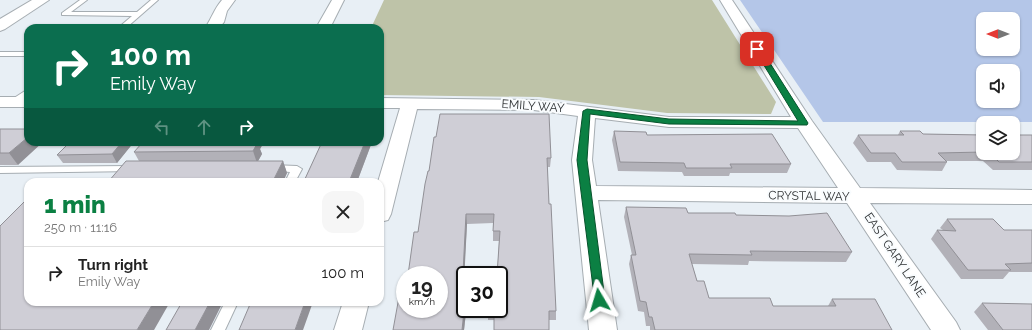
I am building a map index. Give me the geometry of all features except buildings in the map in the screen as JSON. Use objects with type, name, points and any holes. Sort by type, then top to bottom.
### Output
[{"type":"main road","points":[[0,26],[42,0]]},
{"type":"street","points":[[215,24],[220,10],[229,0]]},
{"type":"street","points":[[325,24],[338,0]]},
{"type":"street","name":"EAST GARY LANE","points":[[726,0],[804,123],[856,196],[946,330]]},
{"type":"street","name":"EMILY WAY","points":[[384,103],[534,105],[669,122],[804,123]]},
{"type":"street","points":[[384,199],[410,103]]},
{"type":"street","points":[[587,111],[582,160],[603,330]]},
{"type":"street","name":"CRYSTAL WAY","points":[[586,193],[1032,197]]},
{"type":"street","points":[[348,330],[355,306]]},
{"type":"lane","points":[[84,0],[64,14],[138,14]]},
{"type":"lane","points":[[127,24],[155,0]]},
{"type":"lane","points":[[0,54],[24,54]]},
{"type":"lane","points":[[14,102],[24,95]]},
{"type":"lane","points":[[263,168],[295,167],[297,169],[292,178]]},
{"type":"lane","points":[[0,170],[146,169]]},
{"type":"lane","points":[[218,330],[230,306]]},
{"type":"green space","points":[[384,0],[712,0],[776,102],[771,114],[667,113],[539,97],[384,95],[384,24],[373,24]]},
{"type":"water","points":[[740,0],[1032,0],[1032,122],[1020,122],[1020,116],[976,116],[976,122],[823,122]]},
{"type":"route","points":[[599,300],[582,160],[587,111],[669,122],[804,123],[757,49]]}]
